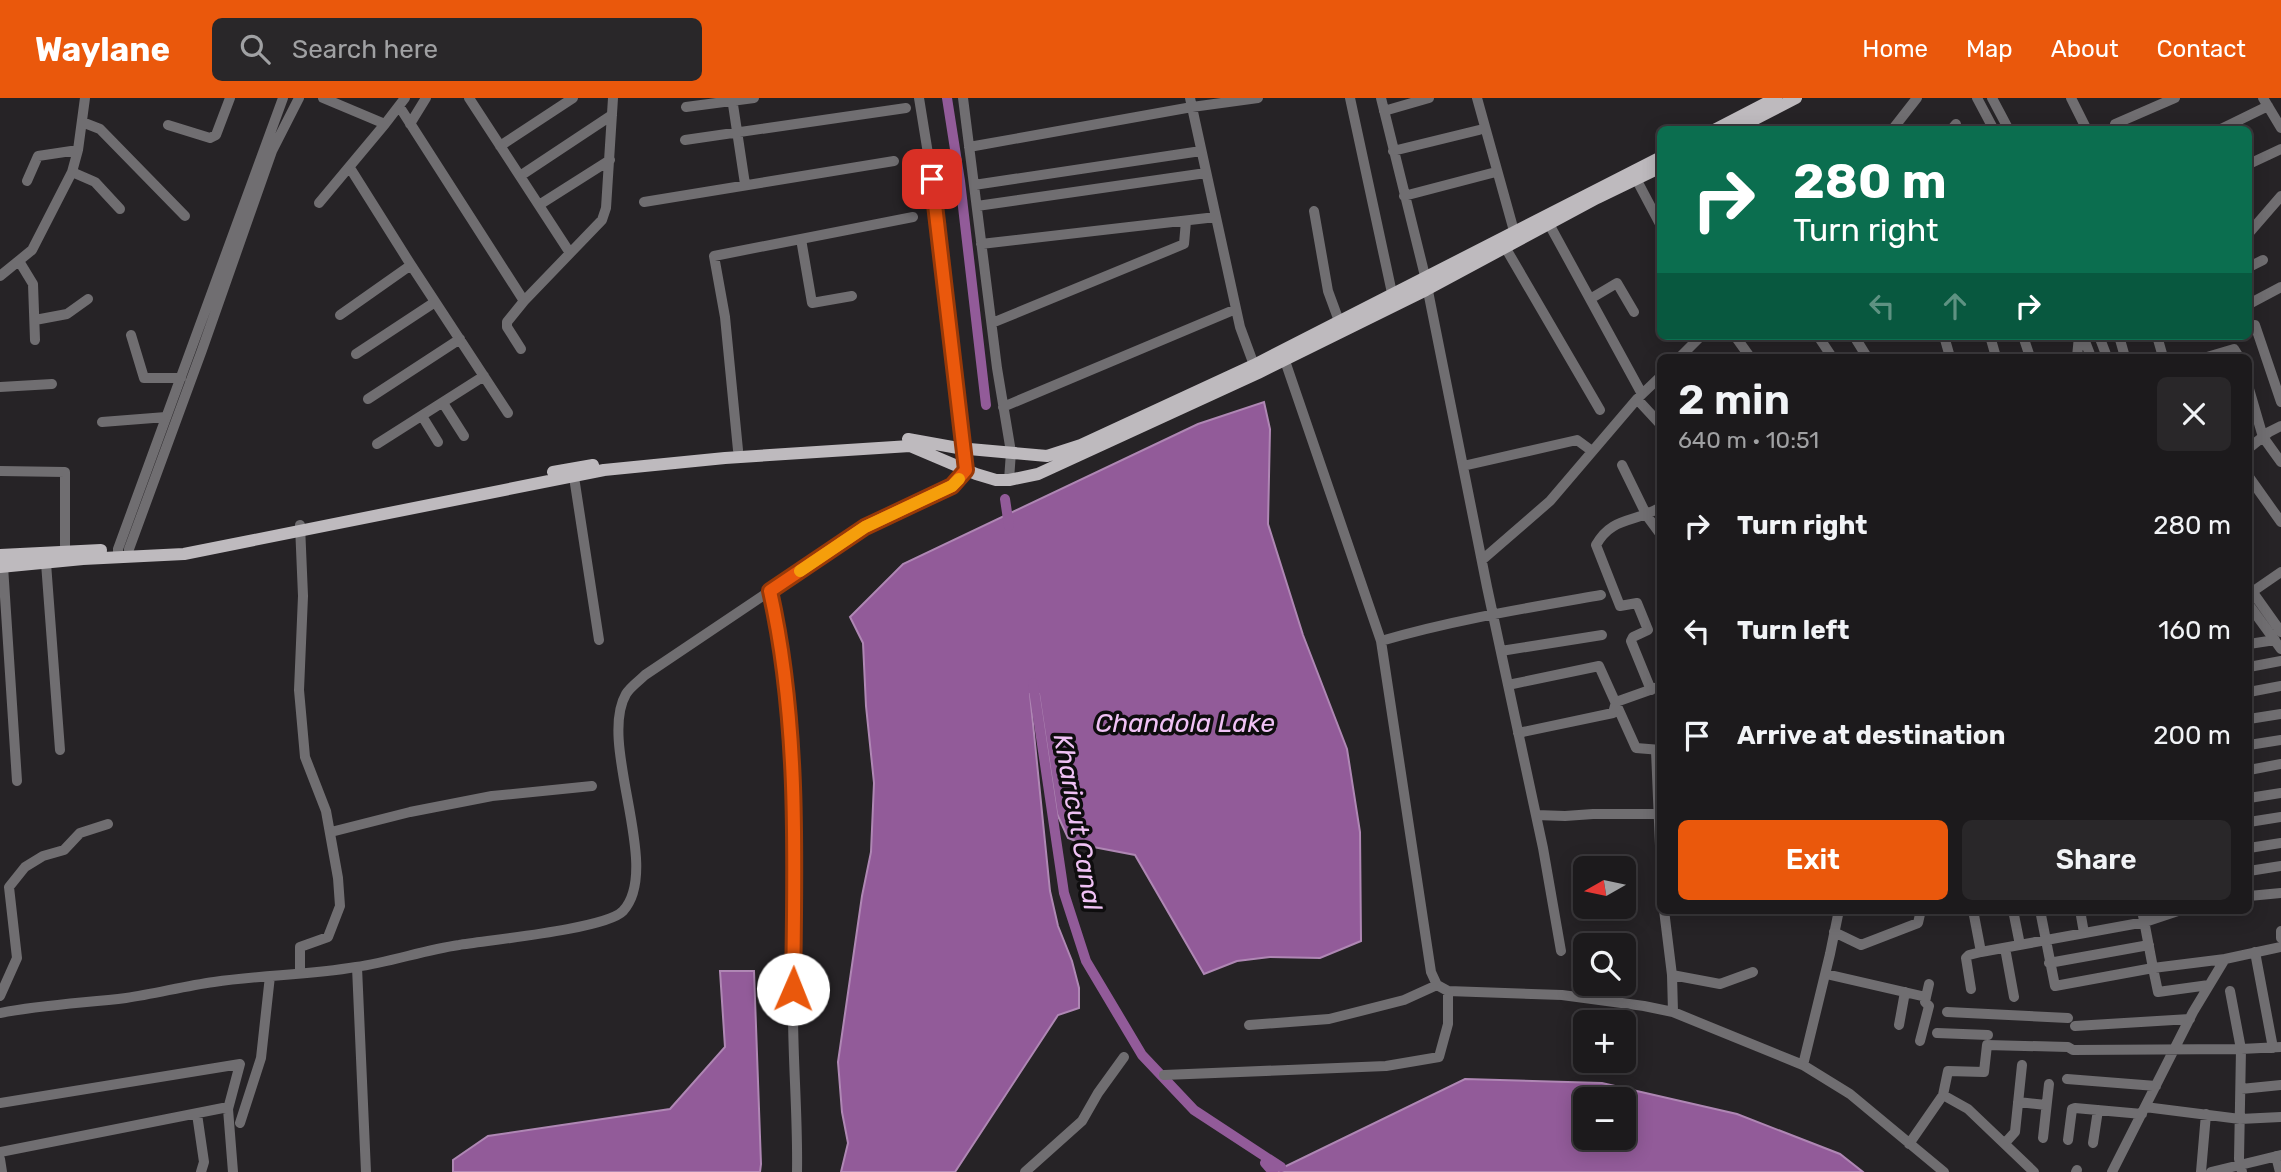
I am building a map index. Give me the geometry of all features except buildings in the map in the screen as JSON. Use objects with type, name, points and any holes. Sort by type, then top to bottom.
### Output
[{"type":"main road","points":[[1722,126],[1776,98]]},
{"type":"main road","points":[[1742,126],[1796,98]]},
{"type":"main road","points":[[1,563],[46,563],[183,547],[326,525],[604,470],[725,458],[911,446],[996,480],[1009,481],[1038,474],[1133,432],[1426,283],[1506,247],[1634,175],[1657,159]]},
{"type":"main road","points":[[301,529],[603,463],[738,450],[910,439],[964,449],[1047,456],[1081,445],[1254,365],[1283,355],[1392,293],[1426,283],[1514,231],[1634,175],[1657,168]]},
{"type":"main road","points":[[1,563],[65,551],[123,553]]},
{"type":"street","points":[[0,276],[32,250],[72,172],[78,150],[85,98]]},
{"type":"street","points":[[168,125],[210,138],[216,135],[230,98]]},
{"type":"street","points":[[123,553],[166,417],[283,98]]},
{"type":"street","points":[[123,553],[202,350],[272,151],[299,98]]},
{"type":"street","points":[[323,98],[385,124]]},
{"type":"street","points":[[410,124],[426,98]]},
{"type":"street","points":[[470,98],[570,253]]},
{"type":"street","points":[[500,146],[556,103],[573,98]]},
{"type":"street","points":[[521,349],[507,327],[507,322],[602,220],[606,208],[613,98]]},
{"type":"street","points":[[687,107],[754,98]]},
{"type":"street","points":[[108,824],[80,833],[64,850],[43,856],[25,867],[9,887],[17,958],[0,997],[1,1014],[128,997],[213,982],[357,967],[450,946],[603,921],[622,912],[635,893],[636,873],[620,742],[619,718],[626,694],[645,676],[865,527],[952,486],[966,470],[936,203],[919,98]]},
{"type":"street","points":[[963,98],[1011,452],[1009,481]]},
{"type":"street","points":[[969,147],[1191,102],[1258,98]]},
{"type":"street","points":[[1350,98],[1392,293]]},
{"type":"street","points":[[1381,98],[1426,283],[1536,815],[1561,951]]},
{"type":"street","points":[[1384,110],[1429,98]]},
{"type":"street","points":[[1477,98],[1514,231]]},
{"type":"street","points":[[1895,126],[1917,98]]},
{"type":"street","points":[[1977,98],[1992,126]]},
{"type":"street","points":[[1992,98],[2007,126]]},
{"type":"street","points":[[2071,98],[2085,126]]},
{"type":"street","points":[[2115,124],[2175,98]]},
{"type":"street","points":[[732,100],[745,184]]},
{"type":"street","points":[[319,203],[402,102]]},
{"type":"street","points":[[402,102],[410,124],[524,301]]},
{"type":"street","points":[[1191,102],[1236,309],[1254,365]]},
{"type":"street","points":[[2226,126],[2265,102],[2281,128]]},
{"type":"street","points":[[685,140],[906,108]]},
{"type":"street","points":[[520,176],[612,115]]},
{"type":"street","points":[[82,122],[100,129],[185,215]]},
{"type":"street","points":[[1393,151],[1479,130]]},
{"type":"street","points":[[2252,163],[2281,149]]},
{"type":"street","points":[[27,181],[38,156],[78,150]]},
{"type":"street","points":[[974,185],[1201,151]]},
{"type":"street","points":[[539,205],[610,160]]},
{"type":"street","points":[[643,202],[894,161]]},
{"type":"street","points":[[350,168],[508,412]]},
{"type":"street","points":[[72,172],[94,181],[120,209]]},
{"type":"street","points":[[977,206],[1206,173]]},
{"type":"street","points":[[1404,196],[1492,173]]},
{"type":"street","points":[[1634,175],[1657,218]]},
{"type":"street","points":[[2252,230],[2281,196]]},
{"type":"street","points":[[1314,211],[1328,291],[1339,321]]},
{"type":"street","points":[[738,450],[726,317],[714,257],[913,217]]},
{"type":"street","points":[[982,244],[1216,217]]},
{"type":"street","points":[[992,323],[1184,244],[1186,221]]},
{"type":"street","points":[[1549,224],[1639,396],[1657,420]]},
{"type":"street","points":[[801,239],[812,303],[852,296]]},
{"type":"street","points":[[1506,247],[1601,410]]},
{"type":"street","points":[[2252,266],[2263,260]]},
{"type":"street","points":[[19,261],[33,284],[35,340]]},
{"type":"street","points":[[340,316],[411,265]]},
{"type":"street","points":[[1590,299],[1617,283],[1634,312]]},
{"type":"street","points":[[2252,302],[2281,288]]},
{"type":"street","points":[[35,320],[68,314],[88,299]]},
{"type":"street","points":[[356,354],[435,302]]},
{"type":"street","points":[[1003,407],[1236,309]]},
{"type":"street","points":[[2255,325],[2281,402]]},
{"type":"street","points":[[131,335],[144,378],[181,378]]},
{"type":"street","points":[[368,399],[460,339]]},
{"type":"street","points":[[1683,354],[1697,340]]},
{"type":"street","points":[[2217,354],[2234,349],[2237,354]]},
{"type":"street","points":[[1164,1075],[1385,1066],[1439,1056],[1448,1024],[1443,988],[1431,972],[1381,641],[1283,355]]},
{"type":"street","points":[[377,444],[484,376]]},
{"type":"street","points":[[1482,560],[1550,501],[1639,396],[1657,380]]},
{"type":"street","points":[[0,387],[51,384]]},
{"type":"street","points":[[2252,399],[2263,437],[2281,462]]},
{"type":"street","points":[[443,403],[464,436]]},
{"type":"street","points":[[422,416],[438,442]]},
{"type":"street","points":[[102,422],[166,417]]},
{"type":"street","points":[[2252,446],[2281,426]]},
{"type":"street","points":[[1463,466],[1577,440],[1592,451]]},
{"type":"street","points":[[1622,465],[1647,516],[1657,530]]},
{"type":"street","points":[[0,471],[65,472],[65,551]]},
{"type":"street","points":[[575,477],[599,640]]},
{"type":"street","points":[[2252,481],[2281,522]]},
{"type":"street","points":[[1616,702],[1656,688],[1631,641],[1633,637],[1648,630],[1637,603],[1620,606],[1596,545],[1606,529],[1647,516],[1657,510]]},
{"type":"street","points":[[300,973],[300,947],[328,937],[340,906],[331,832],[326,811],[305,757],[299,690],[303,596],[301,529]]},
{"type":"street","points":[[1,563],[17,781]]},
{"type":"street","points":[[46,563],[60,750]]},
{"type":"street","points":[[2252,589],[2281,572]]},
{"type":"street","points":[[770,591],[781,641],[790,755],[797,1172]]},
{"type":"street","points":[[2252,593],[2279,640]]},
{"type":"street","points":[[1381,641],[1493,613],[1601,595]]},
{"type":"street","points":[[2252,615],[2279,640]]},
{"type":"street","points":[[1501,651],[1602,635]]},
{"type":"street","points":[[2252,644],[2279,640]]},
{"type":"street","points":[[2252,666],[2281,661]]},
{"type":"street","points":[[1508,685],[1599,666],[1636,748],[1657,750]]},
{"type":"street","points":[[2252,692],[2281,687]]},
{"type":"street","points":[[1518,733],[1613,713],[1616,702]]},
{"type":"street","points":[[2252,719],[2281,714]]},
{"type":"street","points":[[2252,745],[2281,740]]},
{"type":"street","points":[[2252,769],[2281,764]]},
{"type":"street","points":[[331,832],[410,812],[492,796],[592,786]]},
{"type":"street","points":[[2252,798],[2281,793]]},
{"type":"street","points":[[1536,815],[1565,817],[1657,814]]},
{"type":"street","points":[[2252,822],[2281,817]]},
{"type":"street","points":[[2252,848],[2281,843]]},
{"type":"street","points":[[2252,871],[2281,866]]},
{"type":"street","points":[[2252,896],[2281,892]]},
{"type":"street","points":[[1664,914],[1672,975],[1673,1012]]},
{"type":"street","points":[[1803,1065],[1838,914]]},
{"type":"street","points":[[1835,932],[1861,945],[1918,923],[1921,914]]},
{"type":"street","points":[[1974,914],[1981,952]]},
{"type":"street","points":[[2015,914],[2020,945]]},
{"type":"street","points":[[2041,914],[2053,985],[2058,987],[2281,947]]},
{"type":"street","points":[[2081,914],[2084,933]]},
{"type":"street","points":[[1971,989],[1966,958],[1981,952],[2084,933],[2144,916],[2158,992],[2209,985]]},
{"type":"street","points":[[2281,931],[2281,938]]},
{"type":"street","points":[[2049,963],[2149,945]]},
{"type":"street","points":[[2005,948],[2014,997]]},
{"type":"street","points":[[1937,1033],[1988,1040],[2175,1051],[2277,1048],[2255,952]]},
{"type":"street","points":[[2112,1172],[2190,1018],[2225,958]]},
{"type":"street","points":[[357,967],[366,1172]]},
{"type":"street","points":[[1672,975],[1720,984],[1753,972]]},
{"type":"street","points":[[1826,974],[1926,997]]},
{"type":"street","points":[[240,1123],[261,1058],[270,976]]},
{"type":"street","points":[[1920,1041],[1929,1006],[1925,1002],[1929,984]]},
{"type":"street","points":[[1249,1025],[1329,1019],[1443,988],[1562,995],[1673,1012],[1803,1065],[1850,1094],[1944,1172]]},
{"type":"street","points":[[2230,991],[2241,1049],[2241,1168]]},
{"type":"street","points":[[1899,1025],[1905,992]]},
{"type":"street","points":[[1947,1012],[2071,1021],[2190,1018]]},
{"type":"street","points":[[1909,1144],[1942,1095],[1948,1071],[1984,1072],[1989,1014]]},
{"type":"street","points":[[1025,1172],[1082,1121],[1124,1057]]},
{"type":"street","points":[[0,1103],[240,1064],[228,1109],[233,1172]]},
{"type":"street","points":[[2005,1143],[2015,1132],[2022,1065]]},
{"type":"street","points":[[2067,1079],[2156,1086]]},
{"type":"street","points":[[2043,1138],[2049,1084]]},
{"type":"street","points":[[2241,1090],[2281,1085]]},
{"type":"street","points":[[1942,1095],[1968,1109],[2034,1172]]},
{"type":"street","points":[[2018,1102],[2046,1105]]},
{"type":"street","points":[[2068,1140],[2073,1108],[2206,1114],[2240,1119],[2281,1117]]},
{"type":"street","points":[[0,1152],[228,1109]]},
{"type":"street","points":[[2093,1143],[2098,1110]]},
{"type":"street","points":[[197,1114],[204,1162],[201,1172]]},
{"type":"street","points":[[2201,1172],[2206,1114]]},
{"type":"street","points":[[2211,1172],[2241,1168],[2279,1155],[2280,1172]]},
{"type":"street","points":[[0,1159],[2,1172]]},
{"type":"water","name":"Chandola Lake","points":[[1264,402],[1270,429],[1268,524],[1303,635],[1347,749],[1360,832],[1361,941],[1320,958],[1270,957],[1237,961],[1204,974],[1135,855],[1088,846],[1068,838],[1057,814],[1039,694],[1030,694],[1050,891],[1058,926],[1079,988],[1079,1008],[1058,1015],[955,1172],[841,1172],[848,1143],[842,1112],[838,1062],[871,852],[874,783],[863,643],[850,617],[903,564],[1198,424]]},
{"type":"water","points":[[720,971],[754,971],[760,1172],[453,1172],[453,1160],[488,1136],[670,1109],[725,1047]]},
{"type":"water","points":[[1465,1079],[1602,1083],[1619,1087],[1573,1087],[1573,1150],[1636,1150],[1636,1091],[1737,1114],[1840,1154],[1863,1172],[1274,1172]]},
{"type":"waterway","name":"Kharicut Canal","points":[[947,98],[960,181],[986,405]]},
{"type":"waterway","name":"Kharicut Canal","points":[[1005,499],[1009,526]]},
{"type":"waterway","name":"Kharicut Canal","points":[[1033,683],[1064,893],[1086,961],[1142,1055],[1194,1110],[1281,1167],[1265,1163],[1273,1172]]},
{"type":"slow traffic","points":[[800,571],[865,527],[952,486],[959,479]]},
{"type":"route","points":[[793,989],[794,871],[790,755],[781,641],[770,591],[865,527],[952,486],[966,470],[932,179]]}]
